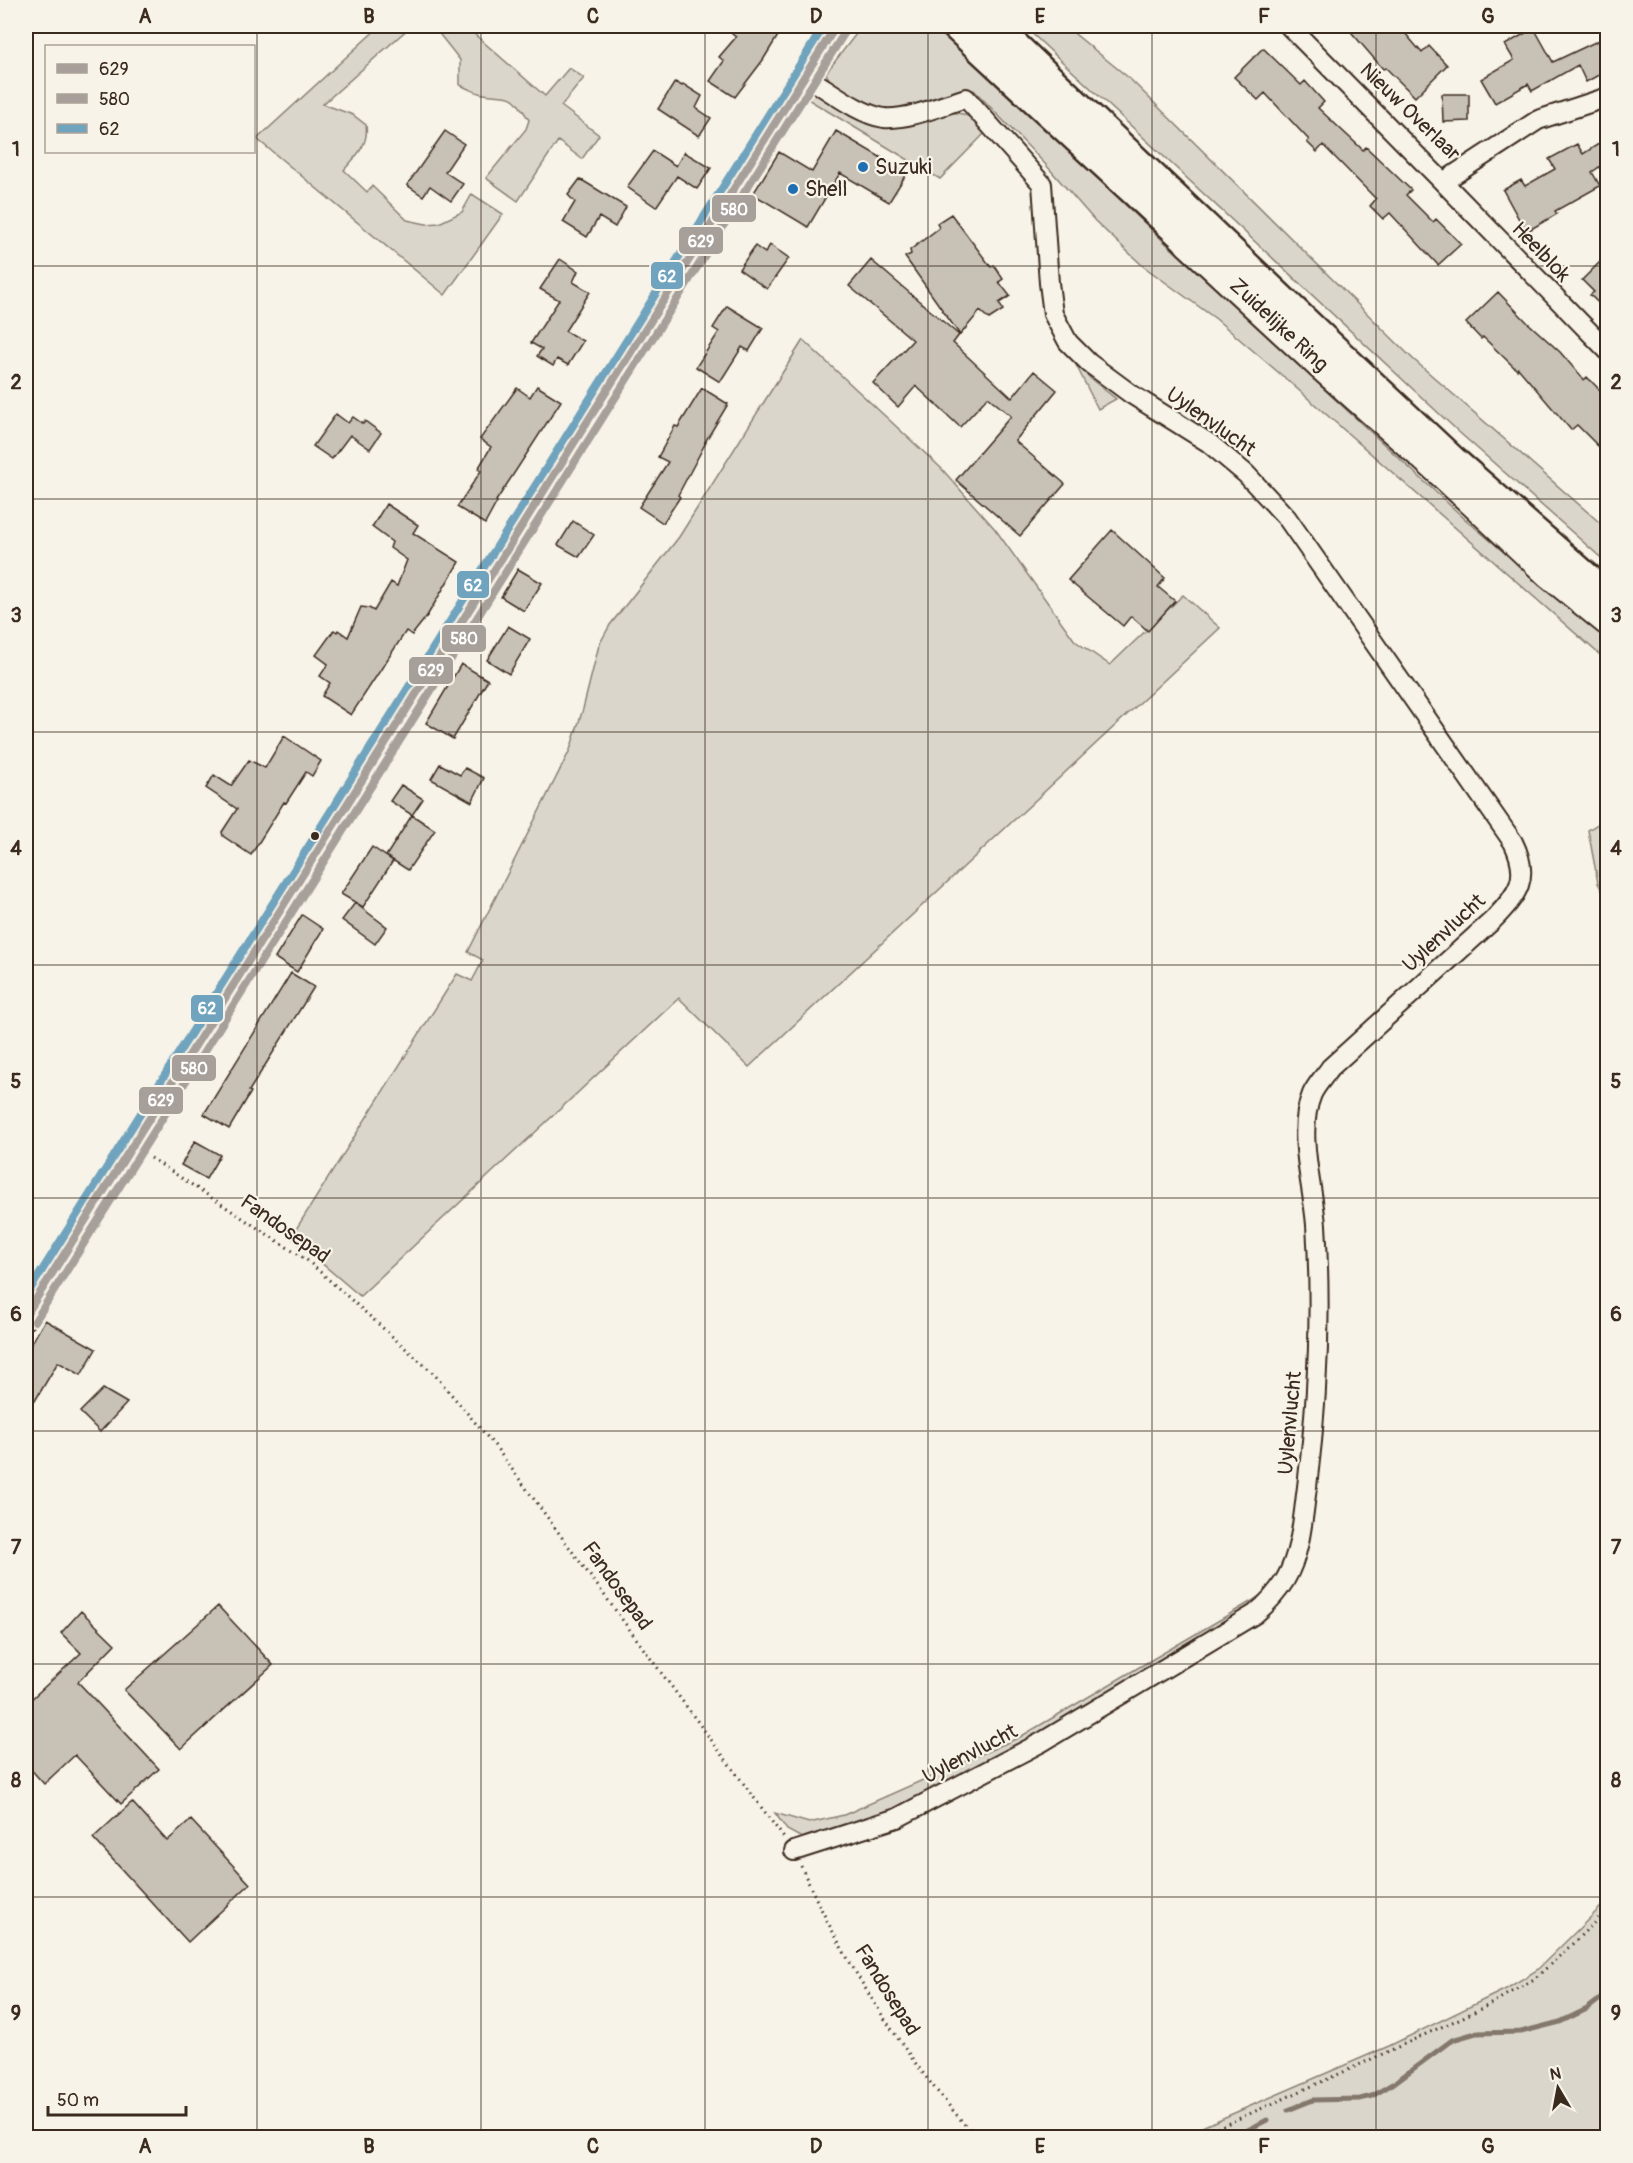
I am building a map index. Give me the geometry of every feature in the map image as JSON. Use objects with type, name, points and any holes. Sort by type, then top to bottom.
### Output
[{"type":"highway","name":"Zuidelijke Ring","points":[[1189,242],[1550,573],[1608,620]]},
{"type":"main road","points":[[26,1315],[836,26]]},
{"type":"main road","name":"Zuidelijke Ring","points":[[956,26],[1189,242]]},
{"type":"main road","name":"Zuidelijke Ring","points":[[994,26],[1382,395],[1469,475],[1608,596]]},
{"type":"street","name":"Nieuw Overlaar","points":[[1289,26],[1443,182],[1538,120],[1608,97]]},
{"type":"street","name":"Uylenvlucht","points":[[794,1851],[897,1818],[970,1780],[1042,1742],[1256,1614],[1270,1601],[1286,1579],[1296,1552],[1316,1419],[1320,1323],[1316,1224],[1305,1136],[1306,1113],[1313,1093],[1330,1068],[1512,901],[1523,875],[1519,854],[1513,842],[1287,518],[1246,474],[1209,443],[1131,394],[1089,363],[1068,342],[1053,314],[1042,184],[966,98],[907,115],[887,118],[872,115],[805,76]]},
{"type":"street","name":"Heelblok","points":[[1443,182],[1608,351]]},
{"type":"path","name":"Fandosepad","points":[[132,1146],[308,1261],[434,1374],[495,1446],[794,1851],[814,1896],[872,1999],[904,2047],[976,2138]]},
{"type":"path","points":[[1195,2138],[1487,2006],[1534,1979],[1608,1909]]},
{"type":"shaded area","points":[[380,26],[411,26],[323,104],[353,115],[366,125],[364,144],[344,170],[367,192],[372,186],[407,220],[426,224],[439,223],[462,212],[472,194],[503,214],[445,295],[257,139]]},
{"type":"shaded area","points":[[433,26],[465,26],[545,96],[569,68],[584,78],[561,106],[599,135],[582,159],[558,141],[518,201],[486,178],[526,129],[529,120],[511,98],[474,92],[460,85],[460,60]]},
{"type":"shaded area","points":[[862,26],[940,26],[1159,237],[1465,519],[1607,639],[1607,661],[1216,319],[1143,266],[1095,221],[1046,165],[974,90],[909,107],[885,110],[869,106],[830,81],[826,73]]},
{"type":"shaded area","points":[[1024,26],[1065,26],[1129,78],[1413,359],[1607,529],[1607,563],[1461,434]]},
{"type":"shaded area","points":[[816,90],[874,122],[950,112],[974,119],[985,133],[940,179],[806,98]]},
{"type":"shaded area","points":[[803,340],[941,468],[995,529],[1075,641],[1110,665],[1183,595],[1220,628],[749,1067],[679,998],[360,1296],[291,1237],[457,974],[472,981],[483,960],[468,952],[570,750],[599,645],[610,625],[679,537]]},
{"type":"shaded area","points":[[1074,361],[1091,379],[1116,399],[1098,409]]},
{"type":"shaded area","points":[[1607,818],[1607,900],[1598,883],[1588,830]]},
{"type":"shaded area","points":[[1275,1585],[1262,1604],[1052,1731],[895,1814],[814,1839],[800,1837],[787,1830],[775,1813],[809,1823],[844,1815],[1020,1737],[1252,1601]]},
{"type":"shaded area","points":[[1607,1901],[1607,2137],[1179,2137],[1389,2046],[1506,1989],[1537,1970]]},
{"type":"building","points":[[737,26],[784,26],[763,60],[735,97],[710,81],[724,61],[719,57],[736,37],[732,34]]},
{"type":"building","points":[[1346,26],[1399,26],[1422,53],[1429,46],[1447,65],[1415,97],[1386,68],[1383,69]]},
{"type":"building","points":[[1534,28],[1553,62],[1608,36],[1608,70],[1586,82],[1578,65],[1532,91],[1528,84],[1495,103],[1481,79],[1514,60],[1505,45]]},
{"type":"building","points":[[1263,48],[1301,85],[1305,81],[1324,102],[1318,108],[1363,150],[1366,147],[1411,190],[1406,195],[1433,222],[1436,219],[1461,244],[1438,265],[1390,213],[1383,219],[1370,206],[1376,199],[1323,145],[1317,152],[1307,142],[1309,140],[1265,93],[1258,100],[1234,77]]},
{"type":"building","points":[[675,82],[682,86],[683,84],[702,96],[696,108],[711,118],[699,136],[658,109]]},
{"type":"building","points":[[1442,94],[1469,94],[1469,121],[1443,122]]},
{"type":"building","points":[[445,131],[464,144],[445,172],[463,184],[451,201],[430,186],[423,196],[407,185]]},
{"type":"building","points":[[836,131],[907,173],[889,202],[840,173],[808,227],[753,194],[779,152],[812,172]]},
{"type":"building","points":[[1608,138],[1608,161],[1592,172],[1600,186],[1555,211],[1557,214],[1526,232],[1503,190],[1521,180],[1525,186],[1555,169],[1549,159],[1577,144],[1583,154]]},
{"type":"building","points":[[653,151],[676,166],[684,152],[711,168],[697,189],[677,176],[656,207],[627,187]]},
{"type":"building","points":[[580,179],[626,207],[615,227],[599,217],[587,237],[563,222],[575,202],[568,195]]},
{"type":"building","points":[[951,214],[991,267],[994,265],[1003,279],[999,282],[1010,296],[999,303],[1003,310],[989,319],[980,311],[960,335],[905,257],[911,254],[910,250],[939,228],[937,223]]},
{"type":"building","points":[[770,245],[789,258],[767,289],[739,269],[755,246],[765,253]]},
{"type":"building","points":[[560,259],[578,271],[573,282],[590,292],[565,331],[583,341],[568,365],[557,359],[553,366],[537,356],[542,349],[531,343],[559,300],[540,289]]},
{"type":"building","points":[[871,260],[959,335],[953,343],[1012,398],[1034,371],[1057,390],[1015,441],[1065,484],[1020,536],[956,480],[1011,416],[988,397],[960,427],[916,386],[898,407],[873,383],[913,340],[849,286]]},
{"type":"building","points":[[1600,262],[1608,269],[1608,312],[1590,295],[1594,292],[1582,280]]},
{"type":"building","points":[[1498,292],[1560,352],[1584,380],[1587,377],[1608,398],[1608,456],[1577,425],[1571,430],[1518,368],[1517,370],[1483,337],[1481,339],[1466,323]]},
{"type":"building","points":[[727,306],[763,328],[749,351],[742,347],[720,382],[696,367],[719,332],[713,328]]},
{"type":"building","points":[[537,386],[561,401],[496,501],[485,524],[457,507],[481,471],[478,469],[491,447],[480,439],[517,388],[530,397]]},
{"type":"building","points":[[702,388],[728,404],[705,442],[678,495],[680,497],[663,523],[639,507],[668,462],[658,457],[675,426],[678,427]]},
{"type":"building","points":[[336,414],[348,423],[353,417],[363,424],[365,421],[381,433],[370,449],[350,435],[332,459],[313,446]]},
{"type":"building","points":[[386,504],[418,525],[413,533],[459,562],[427,616],[412,635],[406,631],[351,715],[322,696],[330,683],[320,676],[328,664],[316,655],[334,630],[348,637],[361,607],[374,611],[391,582],[397,586],[407,560],[390,548],[392,542],[372,527]]},
{"type":"building","points":[[573,521],[594,535],[579,557],[558,545]]},
{"type":"building","points":[[1112,530],[1165,578],[1158,587],[1175,601],[1148,631],[1131,616],[1123,626],[1068,580]]},
{"type":"building","points":[[518,569],[542,583],[524,611],[501,597]]},
{"type":"building","points":[[508,626],[530,639],[509,674],[487,660]]},
{"type":"building","points":[[461,664],[488,680],[453,739],[426,723]]},
{"type":"building","points":[[284,736],[321,761],[312,776],[306,772],[251,855],[223,836],[222,832],[237,809],[206,788],[214,775],[231,786],[249,760],[265,768]]},
{"type":"building","points":[[440,764],[460,775],[465,768],[484,778],[472,802],[431,779]]},
{"type":"building","points":[[401,785],[423,799],[412,815],[390,801]]},
{"type":"building","points":[[412,815],[435,830],[408,870],[386,856]]},
{"type":"building","points":[[372,847],[393,861],[363,907],[341,894]]},
{"type":"building","points":[[355,903],[387,927],[375,944],[342,920]]},
{"type":"building","points":[[302,915],[323,929],[297,972],[275,958]]},
{"type":"building","points":[[291,973],[314,987],[249,1091],[251,1092],[229,1129],[204,1114]]},
{"type":"building","points":[[195,1141],[220,1155],[206,1179],[181,1165]]},
{"type":"building","points":[[45,1320],[96,1349],[81,1375],[58,1362],[35,1401],[26,1395],[26,1353]]},
{"type":"building","points":[[103,1389],[127,1403],[100,1432],[80,1412]]},
{"type":"building","points":[[218,1606],[273,1665],[181,1749],[124,1690]]},
{"type":"building","points":[[81,1611],[115,1644],[78,1682],[159,1769],[121,1804],[75,1755],[44,1784],[26,1764],[26,1704],[81,1653],[61,1633]]},
{"type":"building","points":[[132,1802],[167,1841],[191,1820],[250,1884],[188,1942],[93,1838]]},
{"type":"waterway","points":[[1288,2110],[1313,2100],[1360,2099],[1372,2096],[1394,2083],[1452,2040],[1476,2033],[1521,2032],[1560,2022],[1587,2009],[1608,1993]]},
{"type":"waterway","points":[[1242,2133],[1267,2120]]},
{"type":"transit line","name":"62","points":[[26,1296],[824,26]]},
{"type":"transit line","name":"629","points":[[26,1315],[836,26]]},
{"type":"transit line","name":"580","points":[[35,1321],[845,32]]},
{"type":"place","name":"Suzuki","points":[[863,167]]},
{"type":"place","name":"Shell","points":[[793,189]]}]
